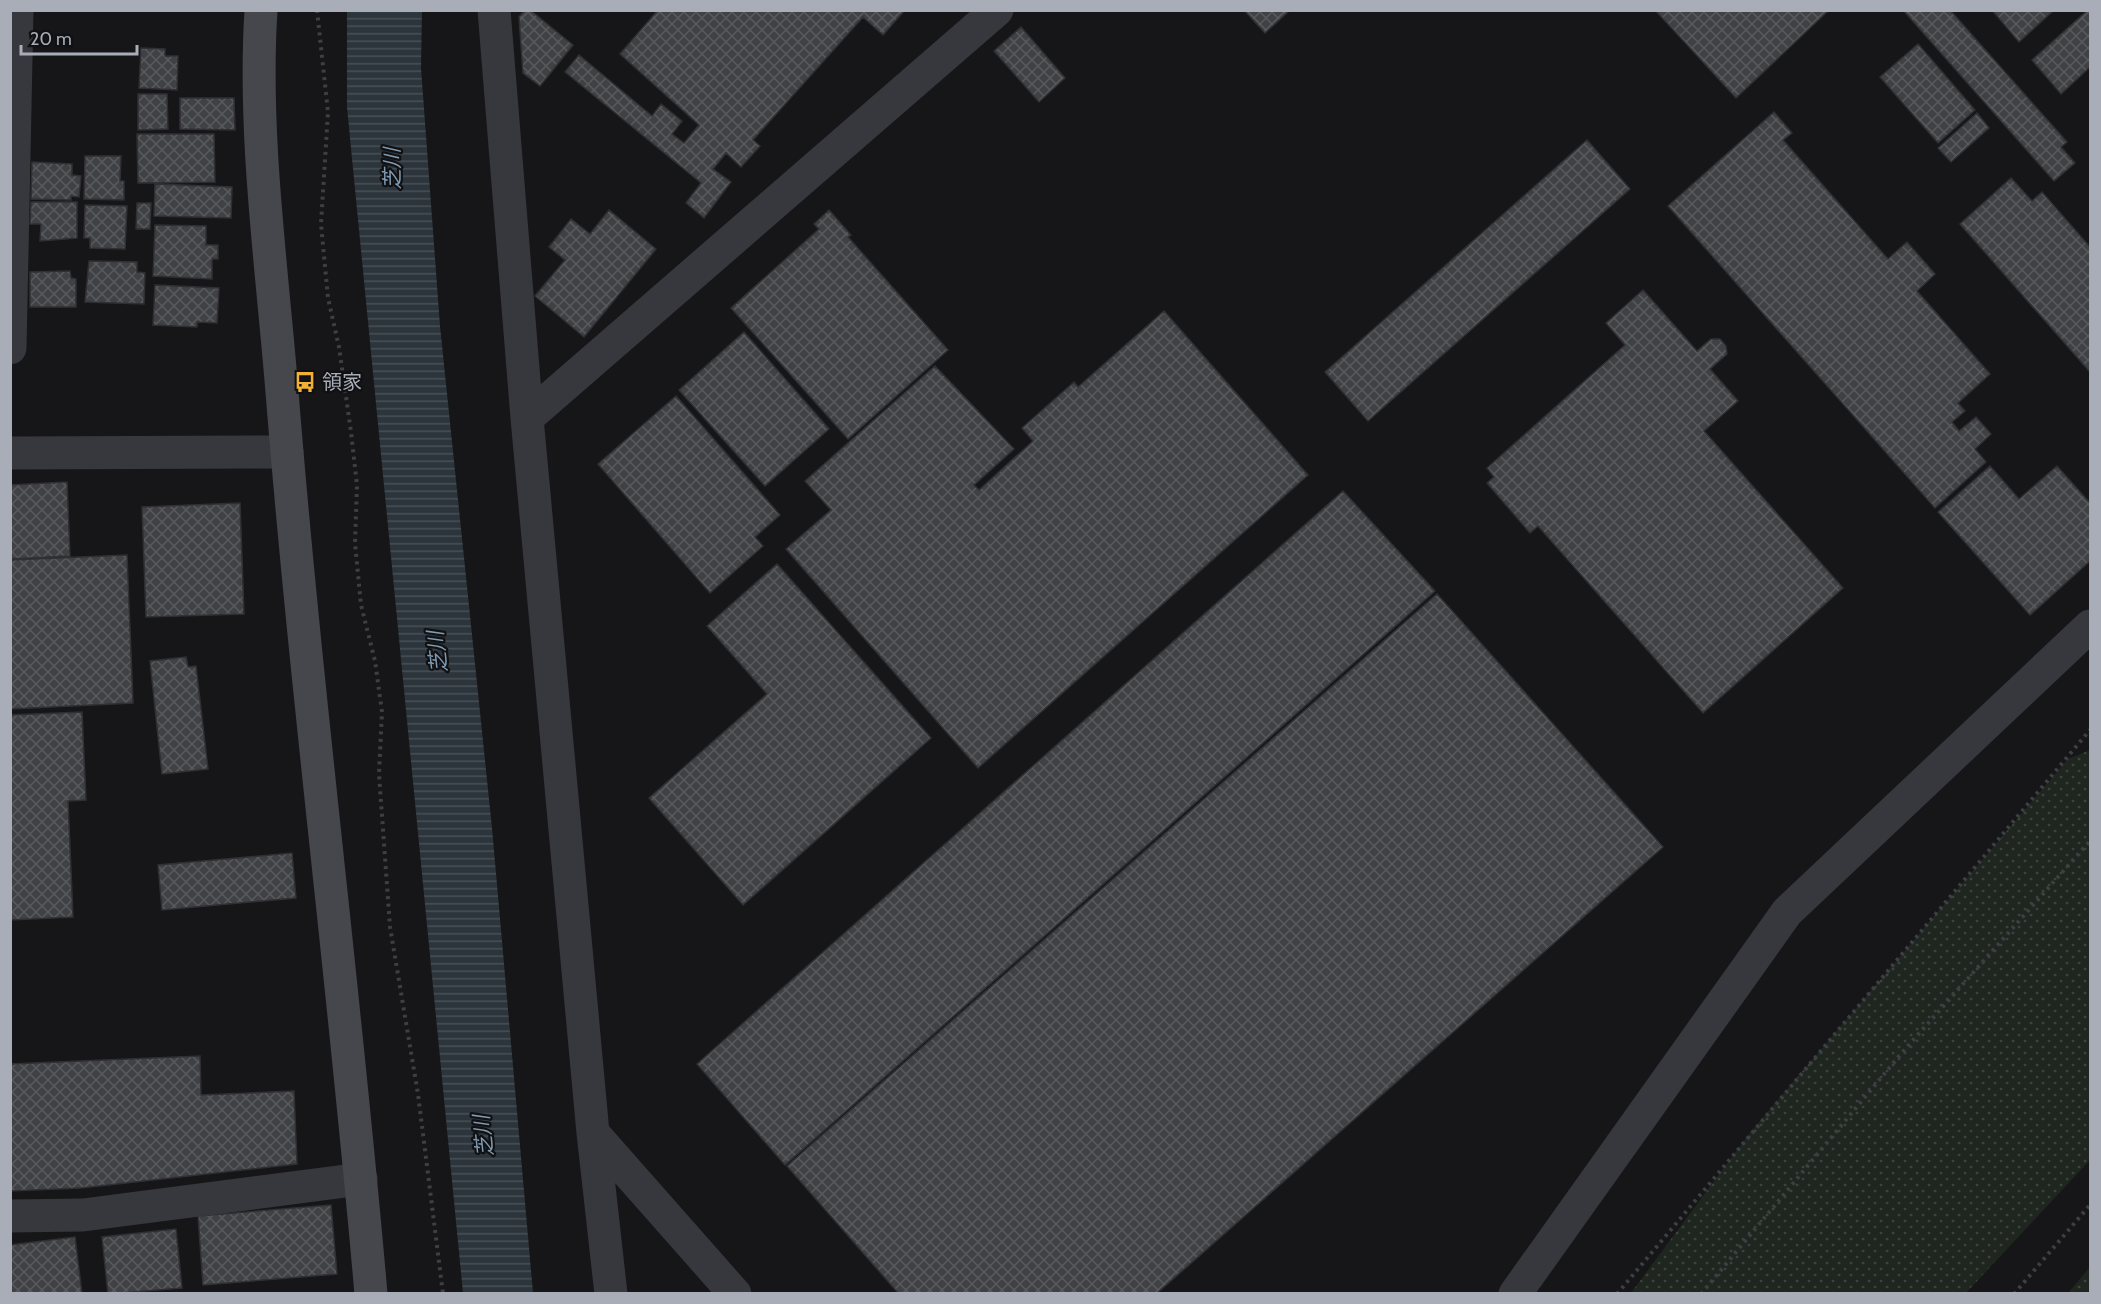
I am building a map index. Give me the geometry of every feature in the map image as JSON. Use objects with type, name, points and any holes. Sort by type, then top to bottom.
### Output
[{"type":"street","points":[[10,348],[17,10]]},
{"type":"street","points":[[261,10],[258,44],[262,142],[287,452],[371,1293]]},
{"type":"street","points":[[494,10],[527,418],[593,1134],[610,1293]]},
{"type":"street","points":[[527,418],[997,10]]},
{"type":"street","points":[[10,453],[287,452]]},
{"type":"street","points":[[1515,1293],[1787,912],[2091,626]]},
{"type":"street","points":[[593,1134],[735,1293]]},
{"type":"street","points":[[10,1216],[83,1215],[361,1179]]},
{"type":"path","points":[[317,10],[328,112],[321,224],[328,298],[351,432],[357,485],[355,543],[361,605],[375,661],[382,712],[379,774],[390,927],[418,1094],[443,1293]]},
{"type":"path","points":[[1617,1293],[2091,730]]},
{"type":"path","points":[[1701,1293],[1900,1055],[2091,841]]},
{"type":"path","points":[[2014,1293],[2091,1205]]},
{"type":"shaded area","points":[[2090,750],[2090,1160],[1966,1293],[1631,1293],[1749,1134],[2068,759]]},
{"type":"shaded area","points":[[2090,1267],[2090,1293],[2068,1293]]},
{"type":"water","name":"芝川","points":[[347,11],[422,11],[421,68],[440,326],[492,828],[533,1293],[463,1293],[347,107]]},
{"type":"building","points":[[525,10],[530,10],[573,45],[540,86],[523,73],[519,17]]},
{"type":"building","points":[[658,10],[905,10],[883,35],[863,17],[753,140],[760,146],[741,167],[726,153],[713,169],[731,182],[704,218],[686,203],[701,183],[565,72],[579,55],[652,116],[661,104],[682,121],[672,134],[684,143],[699,125],[620,54]]},
{"type":"building","points":[[1244,10],[1290,10],[1265,33]]},
{"type":"building","points":[[1655,10],[1829,10],[1736,98]]},
{"type":"building","points":[[1903,10],[1950,10],[2067,142],[2061,147],[2075,163],[2054,181]]},
{"type":"building","points":[[1992,10],[2054,10],[2019,42]]},
{"type":"building","points":[[2090,10],[2090,67],[2061,94],[2032,60]]},
{"type":"building","points":[[1021,27],[1065,78],[1039,102],[994,51]]},
{"type":"building","points":[[1918,44],[1975,110],[1938,143],[1880,77]]},
{"type":"building","points":[[141,48],[165,49],[165,56],[178,56],[177,90],[139,88]]},
{"type":"building","points":[[138,94],[167,94],[168,129],[138,130]]},
{"type":"building","points":[[180,98],[234,98],[235,130],[180,129]]},
{"type":"building","points":[[1774,112],[1792,133],[1783,140],[1888,259],[1907,242],[1935,274],[1917,291],[1990,374],[1958,403],[1965,411],[1952,422],[1959,431],[1976,417],[1991,434],[1975,449],[1986,462],[1935,508],[1668,206]]},
{"type":"building","points":[[1977,113],[1989,128],[1951,162],[1938,148]]},
{"type":"building","points":[[137,134],[214,134],[215,182],[138,183]]},
{"type":"building","points":[[1587,140],[1630,189],[1368,421],[1325,372]]},
{"type":"building","points":[[85,156],[121,156],[120,181],[124,181],[124,200],[84,199]]},
{"type":"building","points":[[32,162],[72,164],[72,175],[81,176],[79,197],[71,196],[71,200],[31,199]]},
{"type":"building","points":[[2011,178],[2032,201],[2042,192],[2090,247],[2090,372],[1960,224]]},
{"type":"building","points":[[155,184],[232,187],[231,218],[154,216]]},
{"type":"building","points":[[31,202],[77,202],[77,238],[40,241],[41,224],[30,224]]},
{"type":"building","points":[[137,203],[151,203],[150,229],[136,229]]},
{"type":"building","points":[[85,205],[127,206],[125,249],[90,248],[90,238],[84,238]]},
{"type":"building","points":[[609,210],[656,249],[584,337],[535,296],[565,260],[549,247],[571,219],[590,234]]},
{"type":"building","points":[[829,210],[851,235],[848,237],[948,350],[848,439],[731,308],[819,229],[814,224]]},
{"type":"building","points":[[155,225],[206,226],[206,245],[218,245],[218,259],[212,259],[212,279],[153,276]]},
{"type":"building","points":[[89,261],[137,262],[137,272],[145,273],[144,304],[85,302]]},
{"type":"building","points":[[70,271],[71,278],[76,279],[76,307],[30,307],[30,272]]},
{"type":"building","points":[[155,285],[219,288],[217,323],[197,322],[197,327],[153,325]]},
{"type":"building","points":[[1643,290],[1697,351],[1711,339],[1720,339],[1726,346],[1727,354],[1710,369],[1738,401],[1704,431],[1843,588],[1703,713],[1538,526],[1530,533],[1487,483],[1494,477],[1487,468],[1625,345],[1606,323]]},
{"type":"building","points":[[1164,311],[1308,475],[978,768],[786,549],[831,510],[805,481],[935,366],[1014,449],[974,485],[979,490],[1033,441],[1022,428],[1074,382],[1078,387]]},
{"type":"building","points":[[744,332],[829,429],[765,486],[679,390]]},
{"type":"building","points":[[676,396],[780,515],[755,537],[763,546],[710,593],[598,464]]},
{"type":"building","points":[[1990,466],[2019,499],[2057,466],[2090,503],[2090,561],[2030,615],[1938,512]]},
{"type":"building","points":[[67,482],[70,556],[10,559],[10,485]]},
{"type":"building","points":[[1343,491],[1435,591],[785,1165],[697,1064]]},
{"type":"building","points":[[240,503],[244,614],[146,617],[142,507]]},
{"type":"building","points":[[127,555],[133,703],[10,709],[10,560]]},
{"type":"building","points":[[777,564],[931,738],[743,905],[649,798],[767,694],[707,626]]},
{"type":"building","points":[[1437,594],[1663,847],[1156,1294],[899,1294],[787,1166]]},
{"type":"building","points":[[186,657],[188,667],[196,666],[208,769],[162,774],[150,661]]},
{"type":"building","points":[[82,712],[86,800],[68,801],[73,917],[10,920],[10,715]]},
{"type":"building","points":[[292,853],[296,898],[162,910],[158,865]]},
{"type":"building","points":[[200,1056],[201,1095],[294,1091],[297,1164],[81,1188],[10,1191],[10,1064]]},
{"type":"building","points":[[331,1205],[337,1274],[203,1285],[198,1216]]},
{"type":"building","points":[[176,1229],[182,1288],[108,1294],[102,1237]]},
{"type":"building","points":[[75,1237],[82,1294],[10,1294],[10,1245]]},
{"type":"place","name":"領家","points":[[305,382]]}]
